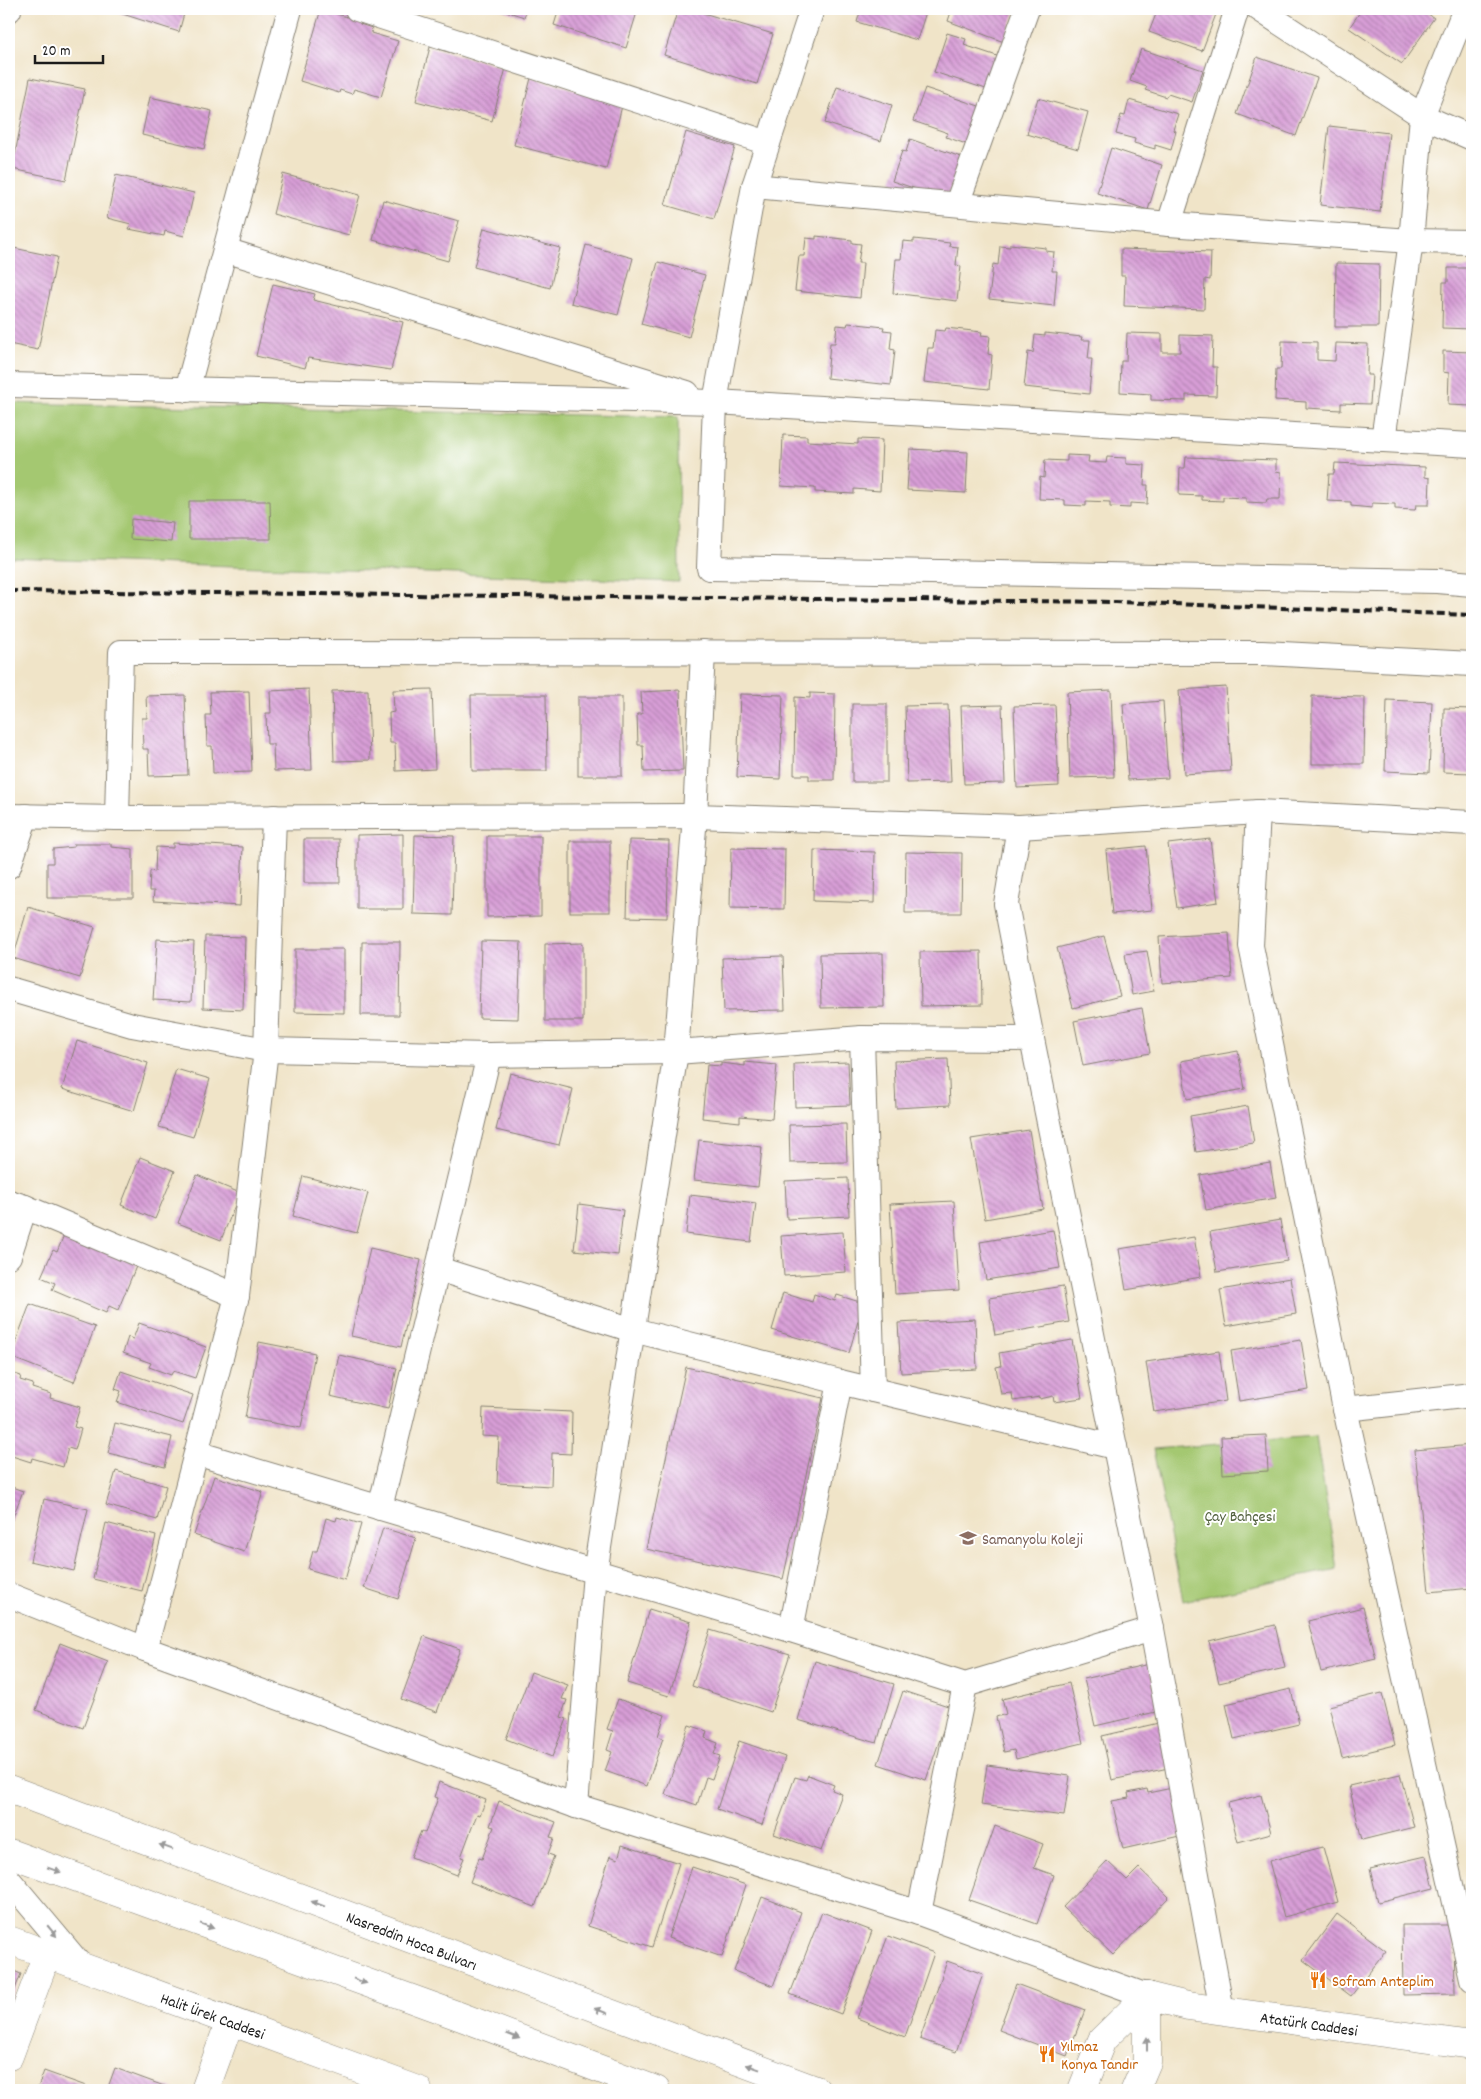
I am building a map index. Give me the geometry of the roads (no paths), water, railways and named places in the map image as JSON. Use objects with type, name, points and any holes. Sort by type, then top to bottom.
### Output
[{"type":"main road","name":"Nasreddin Hoca Bulvarı","points":[[9,1789],[816,2090]]},
{"type":"main road","points":[[9,1853],[656,2090]]},
{"type":"main road","name":"Halit Ürek Caddesi","points":[[9,1940],[418,2090]]},
{"type":"main road","points":[[9,2056],[47,1954]]},
{"type":"main road","name":"Atatürk Caddesi","points":[[1147,1996],[1188,2006],[1472,2045]]},
{"type":"main road","points":[[1082,2090],[1102,2040],[1147,1996]]},
{"type":"main road","points":[[1135,2090],[1146,2062],[1147,1996]]},
{"type":"main road","points":[[205,2090],[230,2021]]},
{"type":"street","points":[[187,390],[290,9]]},
{"type":"street","points":[[357,9],[768,142]]},
{"type":"street","points":[[812,9],[754,186],[715,402],[708,568],[1437,581],[1472,584]]},
{"type":"street","points":[[957,204],[1026,9]]},
{"type":"street","points":[[1169,224],[1237,9]]},
{"type":"street","points":[[1259,9],[1422,116],[1472,138]]},
{"type":"street","points":[[1383,440],[1411,241],[1422,116],[1465,9]]},
{"type":"street","points":[[754,186],[1169,224],[1411,241],[1472,242]]},
{"type":"street","points":[[225,250],[715,402]]},
{"type":"street","points":[[9,386],[715,402],[1472,445]]},
{"type":"street","points":[[117,818],[121,652],[1262,653],[1472,664]]},
{"type":"street","points":[[576,1806],[595,1573],[676,1052],[695,816],[703,652]]},
{"type":"street","points":[[9,866],[18,816],[117,818],[695,816],[1019,827],[1258,812],[1472,823]]},
{"type":"street","points":[[1258,812],[1251,946],[1345,1409],[1472,1979]]},
{"type":"street","points":[[145,1649],[237,1296],[266,1050],[274,817]]},
{"type":"street","points":[[1019,827],[1006,904],[1152,1629],[1222,2011]]},
{"type":"street","points":[[9,988],[132,1025],[266,1050],[489,1056],[676,1052],[862,1038],[1032,1039]]},
{"type":"street","points":[[862,1038],[873,1390]]},
{"type":"street","points":[[380,1508],[489,1056]]},
{"type":"street","points":[[9,1256],[17,1205],[237,1296]]},
{"type":"street","points":[[438,1269],[633,1330],[840,1382],[1115,1447]]},
{"type":"street","points":[[791,1630],[840,1382]]},
{"type":"street","points":[[1345,1409],[1472,1395]]},
{"type":"street","points":[[196,1453],[791,1630],[965,1685],[1152,1629]]},
{"type":"street","points":[[9,1595],[145,1649],[576,1806],[919,1913],[1147,1996]]},
{"type":"street","points":[[919,1913],[965,1685]]},
{"type":"street","points":[[9,1880],[82,1967]]},
{"type":"railway","points":[[9,591],[1116,602],[1472,615]]},
{"type":"place","name":"Samanyolu Koleji","points":[[968,1538]]},
{"type":"place","name":"Sofram Anteplim","points":[[1318,1980]]},
{"type":"place","name":"Yılmaz Konya Tandır","points":[[1047,2054]]},
{"type":"park label","name":"Çay Bahçesi","points":[[1240,1515]]}]
